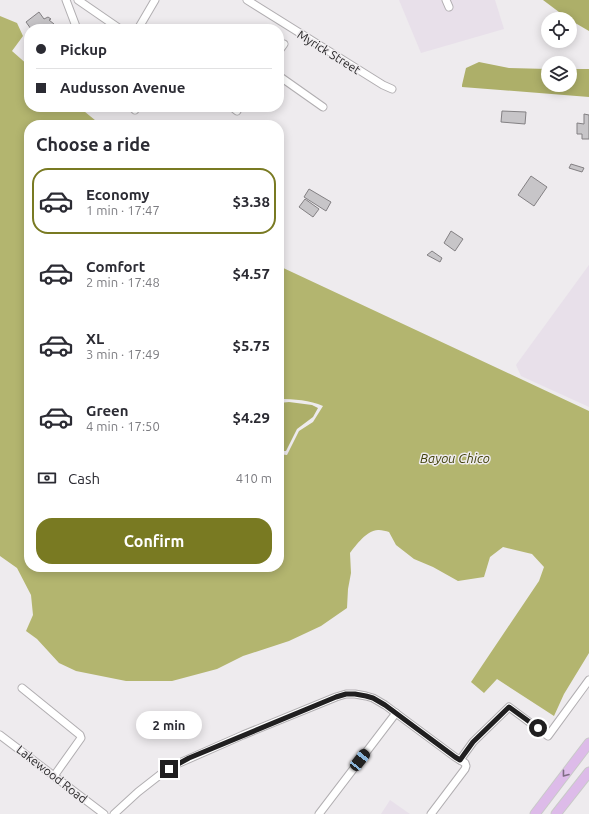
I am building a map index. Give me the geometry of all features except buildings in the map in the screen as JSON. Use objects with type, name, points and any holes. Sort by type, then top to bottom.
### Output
[{"type":"main road","points":[[535,814],[589,743]]},
{"type":"main road","points":[[556,814],[589,772]]},
{"type":"street","points":[[66,0],[75,24]]},
{"type":"street","points":[[78,0],[113,24]]},
{"type":"street","points":[[141,24],[155,0]]},
{"type":"street","name":"Myrick Street","points":[[247,0],[378,82],[392,89]]},
{"type":"street","points":[[446,0],[449,7]]},
{"type":"street","points":[[284,80],[323,107]]},
{"type":"street","points":[[460,760],[473,742],[509,707],[548,736],[589,680]]},
{"type":"street","points":[[22,688],[80,735],[81,738],[54,776]]},
{"type":"street","points":[[114,814],[138,792],[161,774],[177,764],[336,697],[346,694],[355,694],[366,696],[385,705],[460,760],[465,762],[465,770],[431,814]]},
{"type":"street","points":[[319,814],[396,713]]},
{"type":"street","name":"Lakewood Road","points":[[0,734],[104,814]]},
{"type":"shaded area","points":[[399,0],[495,0],[504,29],[421,53]]},
{"type":"shaded area","points":[[543,0],[589,0],[589,31],[577,24],[577,12],[559,12]]},
{"type":"shaded area","points":[[479,62],[509,68],[541,69],[541,92],[577,92],[577,69],[589,69],[589,97],[462,87],[466,68]]},
{"type":"shaded area","points":[[589,265],[589,407],[521,376],[516,365]]},
{"type":"shaded area","points":[[284,402],[312,405],[318,408],[313,417],[297,429],[286,451],[284,451]]},
{"type":"shaded area","points":[[390,800],[410,814],[381,814]]},
{"type":"water","name":"Bayou Chico","points":[[0,16],[17,23],[23,36],[12,51],[24,62],[24,112],[85,112],[95,120],[24,120],[24,572],[284,572],[284,455],[287,455],[299,431],[313,422],[323,406],[302,400],[284,399],[284,268],[589,411],[589,653],[564,694],[554,716],[497,679],[484,693],[471,682],[539,581],[544,567],[532,554],[503,547],[490,557],[484,577],[458,581],[433,567],[414,559],[396,545],[389,532],[375,530],[363,538],[350,553],[351,573],[347,608],[321,626],[289,641],[243,656],[217,669],[172,681],[126,681],[76,671],[59,663],[37,639],[26,631],[33,615],[31,595],[17,568],[0,556]]},
{"type":"route","points":[[169,769],[189,758],[243,735],[346,694],[355,694],[373,698],[385,705],[460,760],[473,742],[509,707],[538,728]]}]
